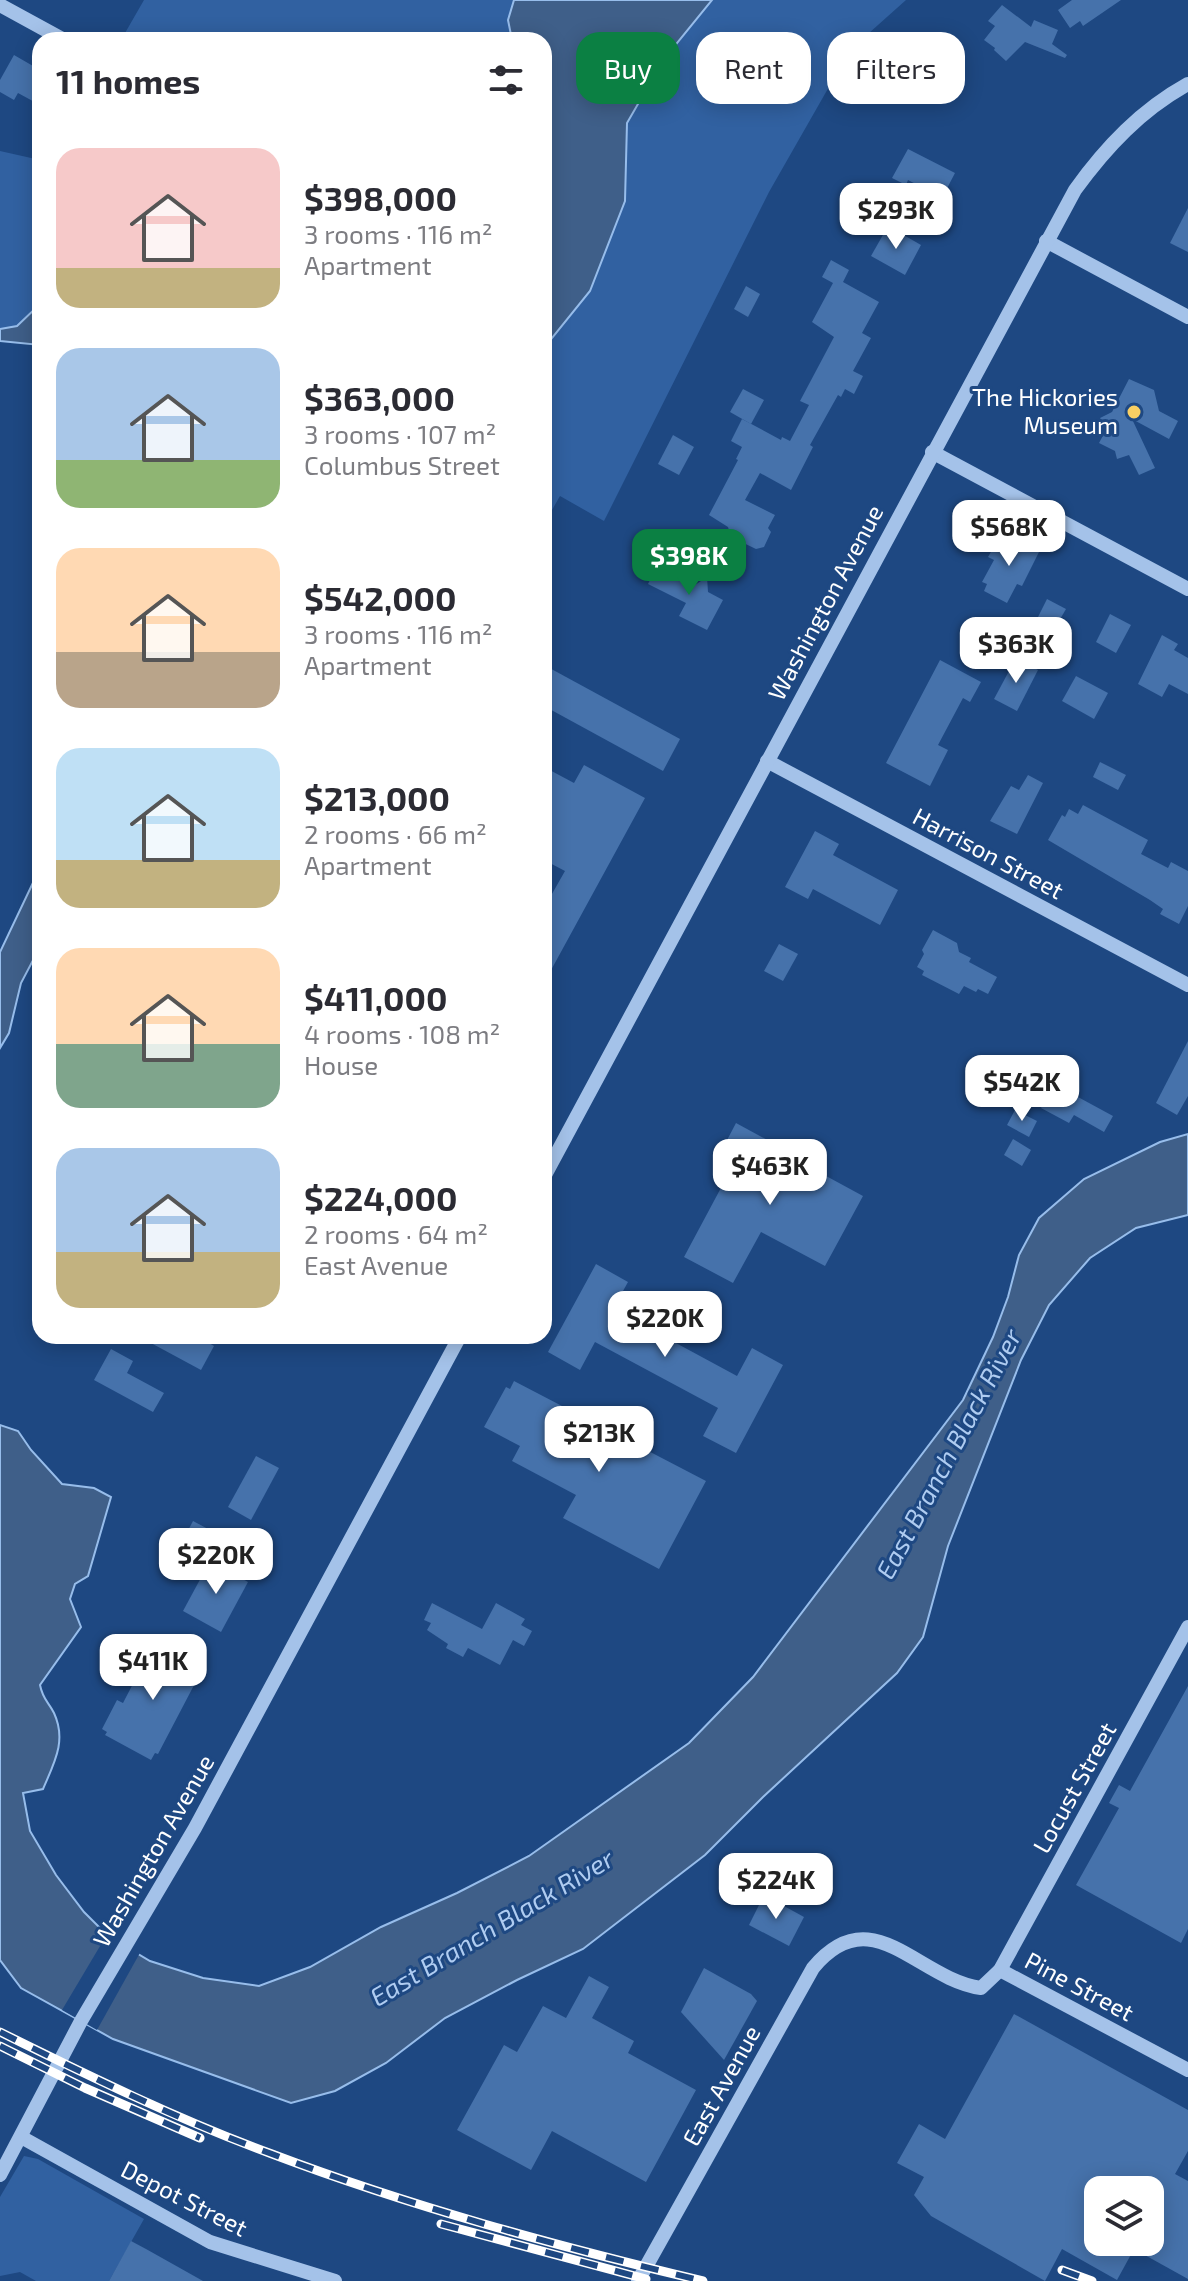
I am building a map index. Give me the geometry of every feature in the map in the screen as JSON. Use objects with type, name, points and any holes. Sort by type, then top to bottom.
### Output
[{"type":"street","points":[[0,5],[49,32]]},
{"type":"street","name":"Washington Avenue","points":[[552,1162],[1075,190],[1110,145],[1153,106],[1188,84]]},
{"type":"street","points":[[1046,241],[1188,317]]},
{"type":"street","points":[[932,452],[1188,589]]},
{"type":"street","name":"Harrison Street","points":[[767,761],[1188,985]]},
{"type":"street","name":"Washington Avenue","points":[[0,2175],[81,2021],[178,1858],[456,1344]]},
{"type":"street","name":"Locust Street","points":[[1000,1970],[1188,1627]]},
{"type":"street","name":"Pine Street","points":[[865,1939],[887,1944],[961,1985],[981,1988],[1000,1970],[1188,2070]]},
{"type":"street","name":"East Avenue","points":[[638,2281],[813,1968],[825,1954],[842,1942],[865,1939]]},
{"type":"street","name":"Depot Street","points":[[21,2137],[210,2242],[335,2281]]},
{"type":"shaded area","points":[[144,0],[906,0],[870,32],[827,32],[827,90],[769,192],[604,521],[560,496],[552,510],[552,32],[126,32]]},
{"type":"shaded area","points":[[0,151],[32,158],[32,330],[0,337]]},
{"type":"shaded area","points":[[24,2156],[38,2159],[144,2219],[109,2281],[36,2281],[20,2272],[0,2276],[0,2197]]},
{"type":"water","points":[[514,0],[712,0],[680,39],[680,32],[576,32],[576,104],[638,104],[627,123],[625,201],[590,291],[552,338],[552,32],[510,32],[508,20]]},
{"type":"water","points":[[32,312],[32,344],[0,341],[0,329],[17,326]]},
{"type":"water","points":[[32,885],[32,962],[21,983],[9,1033],[0,1048],[0,952]]},
{"type":"water","name":"East Branch Black River","points":[[1188,1134],[1188,1215],[1136,1228],[1090,1258],[1049,1305],[1021,1360],[948,1546],[923,1637],[897,1673],[705,1855],[583,1949],[445,2018],[386,2063],[335,2091],[291,2103],[113,2039],[21,1988],[0,1960],[0,1425],[18,1431],[62,1484],[94,1488],[111,1497],[88,1576],[75,1584],[70,1599],[81,1627],[40,1685],[58,1723],[59,1742],[43,1789],[23,1793],[30,1831],[56,1875],[84,1912],[108,1936],[150,1961],[203,1978],[259,1986],[310,1967],[381,1927],[529,1856],[689,1743],[753,1677],[963,1400],[993,1337],[1019,1255],[1039,1218],[1084,1179],[1160,1142]]},
{"type":"pier","points":[[109,1931],[141,1951],[97,2030],[62,2010]]},
{"type":"building","points":[[1072,0],[1121,0],[1083,26],[1080,21],[1070,28],[1058,10]]},
{"type":"building","points":[[1002,5],[1031,27],[1034,20],[1058,30],[1052,44],[1067,55],[1065,58],[1025,42],[1006,61],[984,40],[995,26],[988,21]]},
{"type":"building","points":[[14,55],[32,65],[32,101],[18,93],[14,100],[0,92],[0,80]]},
{"type":"building","points":[[908,149],[955,173],[942,198],[908,180],[906,185],[892,178]]},
{"type":"building","points":[[1188,208],[1188,252],[1170,243]]},
{"type":"building","points":[[888,226],[921,245],[905,275],[871,256]]},
{"type":"building","points":[[831,260],[849,270],[843,282],[879,302],[862,333],[871,338],[853,371],[863,376],[854,394],[845,389],[841,397],[838,395],[810,445],[813,447],[791,490],[760,473],[745,500],[775,515],[764,547],[756,549],[731,537],[728,527],[709,515],[738,460],[742,447],[731,441],[742,419],[781,440],[782,437],[790,441],[809,405],[800,401],[834,337],[812,322],[833,283],[822,277]]},
{"type":"building","points":[[746,286],[760,294],[748,317],[734,309]]},
{"type":"building","points":[[1129,379],[1154,390],[1159,411],[1178,421],[1169,439],[1132,419],[1155,468],[1139,475],[1129,455],[1117,459],[1115,451],[1099,443],[1107,428],[1100,418],[1112,412]]},
{"type":"building","points":[[743,389],[764,400],[751,424],[730,412]]},
{"type":"building","points":[[673,435],[694,447],[679,475],[658,464]]},
{"type":"building","points":[[1008,535],[1039,552],[1022,586],[1017,584],[1007,603],[984,591],[987,584],[982,582],[994,560],[988,557],[996,543],[1002,546]]},
{"type":"building","points":[[656,568],[668,574],[670,571],[695,585],[707,577],[708,592],[723,600],[707,630],[679,616],[686,603],[648,584]]},
{"type":"building","points":[[1047,599],[1066,609],[1055,628],[1037,619]]},
{"type":"building","points":[[1110,614],[1131,625],[1116,653],[1096,642]]},
{"type":"building","points":[[1008,619],[1041,637],[1031,656],[998,638]]},
{"type":"building","points":[[1162,635],[1178,644],[1174,650],[1188,658],[1188,694],[1169,684],[1162,697],[1138,684]]},
{"type":"building","points":[[1016,658],[1038,670],[1017,711],[994,699]]},
{"type":"building","points":[[940,660],[981,682],[970,702],[963,698],[938,745],[948,750],[930,786],[886,763]]},
{"type":"building","points":[[552,669],[680,739],[663,771],[552,710]]},
{"type":"building","points":[[1076,676],[1108,693],[1094,719],[1062,701]]},
{"type":"building","points":[[1100,762],[1126,775],[1118,790],[1093,777]]},
{"type":"building","points":[[584,765],[645,798],[552,968],[552,894],[565,871],[552,864],[552,771],[574,783]]},
{"type":"building","points":[[1028,775],[1043,783],[1017,834],[990,821],[1011,786],[1019,790]]},
{"type":"building","points":[[1083,805],[1148,840],[1141,854],[1168,868],[1171,862],[1188,871],[1188,906],[1179,924],[1160,914],[1163,909],[1150,900],[1048,840],[1062,815],[1065,817],[1069,809],[1078,814]]},
{"type":"building","points":[[815,831],[839,844],[833,855],[898,890],[880,925],[813,889],[808,899],[785,887]]},
{"type":"building","points":[[933,930],[957,943],[959,952],[971,958],[969,962],[997,977],[988,994],[964,986],[959,994],[922,975],[924,971],[917,967]]},
{"type":"building","points":[[779,944],[798,954],[783,981],[764,971]]},
{"type":"building","points":[[1188,1041],[1188,1096],[1177,1115],[1156,1103]]},
{"type":"building","points":[[1054,1084],[1113,1116],[1104,1132],[1074,1115],[1069,1123],[1041,1108]]},
{"type":"building","points":[[1015,1110],[1037,1121],[1029,1137],[1007,1125]]},
{"type":"building","points":[[736,1123],[771,1142],[769,1145],[863,1196],[825,1266],[761,1232],[733,1283],[684,1257],[730,1171],[715,1163]]},
{"type":"building","points":[[1013,1139],[1031,1150],[1022,1166],[1004,1155]]},
{"type":"building","points":[[596,1264],[628,1282],[613,1309],[737,1376],[752,1348],[783,1365],[736,1453],[703,1436],[718,1408],[595,1342],[580,1370],[548,1352]]},
{"type":"building","points":[[153,1344],[211,1344],[214,1346],[201,1370]]},
{"type":"building","points":[[111,1349],[133,1361],[127,1373],[164,1393],[153,1412],[94,1380]]},
{"type":"building","points":[[514,1381],[706,1481],[659,1569],[563,1518],[576,1495],[512,1461],[520,1446],[484,1427],[506,1387],[510,1389]]},
{"type":"building","points":[[256,1456],[279,1468],[251,1520],[228,1507]]},
{"type":"building","points":[[193,1521],[210,1530],[202,1551],[183,1540]]},
{"type":"building","points":[[210,1561],[248,1582],[221,1632],[183,1611]]},
{"type":"building","points":[[432,1603],[482,1629],[496,1603],[525,1619],[521,1625],[532,1631],[524,1646],[513,1640],[500,1665],[468,1648],[463,1657],[446,1648],[448,1644],[427,1630],[431,1623],[424,1620]]},
{"type":"building","points":[[154,1643],[203,1668],[158,1754],[155,1753],[151,1760],[105,1735],[107,1732],[102,1729],[117,1700],[123,1703],[137,1676],[132,1674],[144,1652],[148,1654]]},
{"type":"building","points":[[1188,1686],[1188,1929],[1181,1943],[1076,1885],[1119,1808],[1109,1803],[1119,1785],[1130,1791]]},
{"type":"building","points":[[764,1895],[804,1917],[789,1946],[749,1925]]},
{"type":"building","points":[[704,1968],[751,1994],[757,2001],[724,2060],[681,2012]]},
{"type":"building","points":[[589,1976],[609,1987],[592,2018],[634,2041],[628,2053],[696,2090],[646,2182],[552,2131],[531,2170],[457,2130],[504,2045],[517,2052],[543,2006],[566,2018]]},
{"type":"building","points":[[1014,2014],[1188,2110],[1188,2151],[1175,2174],[1188,2181],[1188,2279],[1147,2256],[1164,2256],[1164,2176],[1084,2176],[1084,2256],[1130,2256],[1117,2280],[1062,2249],[1045,2281],[931,2216],[914,2195],[924,2177],[897,2163],[919,2124],[945,2139]]},
{"type":"building","points":[[131,2241],[146,2249],[203,2281],[109,2281]]},
{"type":"railway","points":[[0,2032],[169,2112],[325,2173],[485,2224],[703,2281]]},
{"type":"railway","points":[[0,2046],[85,2088],[200,2138]]},
{"type":"railway","points":[[441,2224],[646,2279]]},
{"type":"railway","points":[[1062,2270],[1092,2281]]},
{"type":"place","name":"The Hickories Museum","points":[[1134,412]]}]
